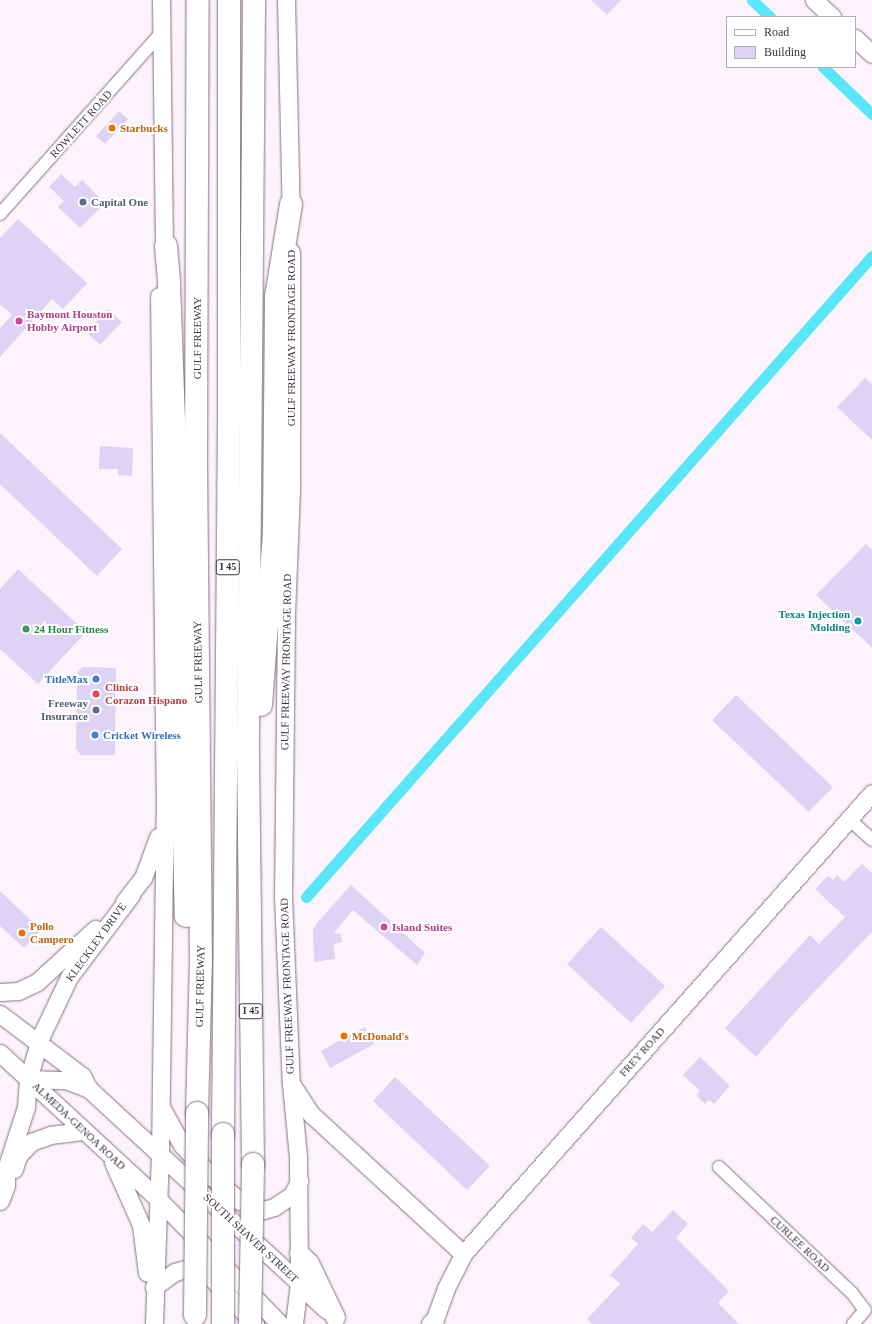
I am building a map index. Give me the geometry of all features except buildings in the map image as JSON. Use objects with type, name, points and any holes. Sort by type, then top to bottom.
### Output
[{"type":"highway","name":"GULF FREEWAY","points":[[195,1319],[197,1113],[201,964],[196,461],[198,0]]},
{"type":"highway","name":"I 45","points":[[223,1324],[223,1134],[229,422],[229,0]]},
{"type":"highway","name":"I 45","points":[[250,1324],[253,1164],[248,737],[254,0]]},
{"type":"highway","points":[[248,737],[262,704],[274,531],[276,297],[291,204]]},
{"type":"highway","points":[[166,246],[170,283],[175,442],[186,937],[201,964]]},
{"type":"main road","points":[[154,1324],[154,1287],[160,1153],[165,813],[159,292],[166,246],[161,66],[161,0]]},
{"type":"main road","name":"GULF FREEWAY FRONTAGE ROAD","points":[[286,0],[291,204],[291,490],[286,616],[283,896],[291,1084],[299,1181],[299,1283],[294,1324]]},
{"type":"main road","points":[[814,0],[831,16]]},
{"type":"main road","points":[[856,39],[872,54]]},
{"type":"main road","name":"FREY ROAD","points":[[433,1323],[446,1288],[463,1254],[872,793]]},
{"type":"main road","points":[[0,992],[18,991],[37,982],[131,896],[143,878],[153,857],[165,813]]},
{"type":"main road","name":"KLECKLEY DRIVE","points":[[3,1193],[6,1169],[26,1107],[28,1079],[38,1044],[69,977],[131,896]]},
{"type":"main road","points":[[0,1014],[82,1076],[89,1089],[160,1153]]},
{"type":"main road","name":"ALMEDA-GENOA ROAD","points":[[0,1053],[158,1199]]},
{"type":"main road","points":[[28,1079],[66,1080],[89,1089]]},
{"type":"main road","name":"KLECKLEY DRIVE","points":[[0,1148],[17,1099],[28,1079]]},
{"type":"main road","points":[[291,1084],[311,1114],[463,1254]]},
{"type":"main road","points":[[160,1105],[182,1146],[211,1176],[240,1201],[263,1210],[274,1207],[292,1195],[299,1181]]},
{"type":"main road","points":[[3,1193],[18,1156],[31,1142],[50,1135],[83,1131]]},
{"type":"main road","name":"SOUTH SHAVER STREET","points":[[160,1153],[339,1321]]},
{"type":"main road","points":[[110,1156],[141,1225],[154,1324]]},
{"type":"main road","points":[[158,1199],[280,1324]]},
{"type":"main road","points":[[299,1253],[309,1263],[339,1321]]},
{"type":"main road","points":[[154,1287],[175,1272],[196,1266],[256,1324]]},
{"type":"street","name":"ROWLETT ROAD","points":[[0,214],[140,60],[161,33]]},
{"type":"street","points":[[140,60],[153,61],[161,66]]},
{"type":"street","points":[[849,819],[872,840]]},
{"type":"street","name":"CURLEE ROAD","points":[[719,1167],[852,1293],[865,1310],[853,1324]]},
{"type":"waterway","points":[[752,0],[769,16]]},
{"type":"waterway","points":[[824,68],[872,114]]},
{"type":"waterway","points":[[306,897],[872,256]]},
{"type":"place","name":"Starbucks","points":[[112,128]]},
{"type":"place","name":"Capital One","points":[[83,202]]},
{"type":"place","name":"Baymont Houston Hobby Airport","points":[[19,321]]},
{"type":"place","name":"Texas Injection Molding","points":[[858,621]]},
{"type":"place","name":"24 Hour Fitness","points":[[26,629]]},
{"type":"place","name":"TitleMax","points":[[96,679]]},
{"type":"place","name":"Clinica Corazon Hispano","points":[[96,694]]},
{"type":"place","name":"Freeway Insurance","points":[[96,710]]},
{"type":"place","name":"Cricket Wireless","points":[[95,735]]},
{"type":"place","name":"Island Suites","points":[[384,927]]},
{"type":"place","name":"Pollo Campero","points":[[22,933]]},
{"type":"place","name":"McDonald's","points":[[344,1036]]}]
